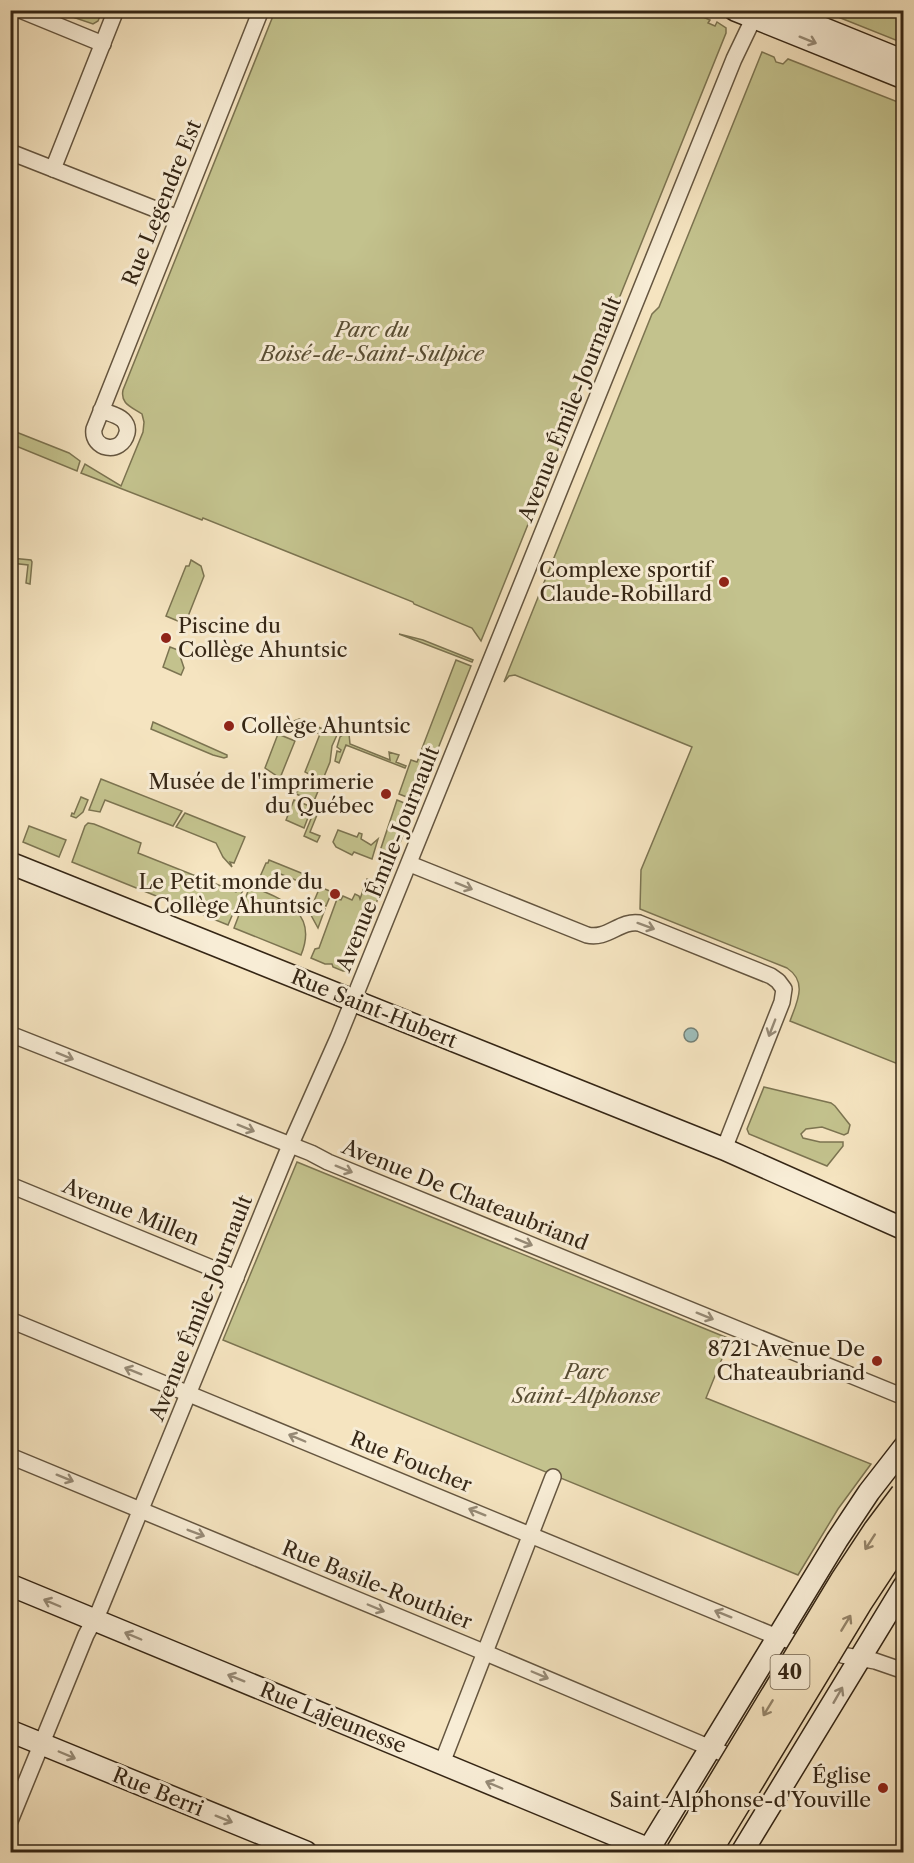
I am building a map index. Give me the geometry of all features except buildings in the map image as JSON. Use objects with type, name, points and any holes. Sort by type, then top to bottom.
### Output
[{"type":"highway","name":"40","points":[[680,1852],[844,1581],[903,1495]]},
{"type":"highway","name":"40","points":[[707,1852],[859,1601],[903,1533]]},
{"type":"main road","points":[[778,10],[903,61]]},
{"type":"main road","points":[[748,13],[903,78]]},
{"type":"main road","name":"Rue Saint-Hubert","points":[[10,863],[731,1152],[903,1214]]},
{"type":"main road","name":"Rue Saint-Hubert","points":[[731,1152],[903,1229]]},
{"type":"main road","points":[[650,1852],[719,1751],[786,1640],[851,1518],[903,1447]]},
{"type":"main road","name":"Rue Lajeunesse","points":[[10,1585],[442,1763],[650,1852]]},
{"type":"main road","points":[[742,1852],[776,1778],[850,1657],[903,1586]]},
{"type":"main road","name":"Rue Berri","points":[[10,1731],[306,1852]]},
{"type":"street","points":[[20,10],[103,44]]},
{"type":"street","points":[[53,169],[116,10]]},
{"type":"street","name":"Rue Legendre Est","points":[[101,410],[261,10]]},
{"type":"street","name":"Avenue Émile-Journault","points":[[10,1821],[86,1635],[141,1511],[290,1145],[410,864],[734,59],[748,13]]},
{"type":"street","points":[[10,152],[178,218]]},
{"type":"street","points":[[410,864],[587,935],[597,936],[630,922],[639,923],[778,981],[784,989],[782,1002],[731,1152]]},
{"type":"street","name":"Avenue De Chateaubriand","points":[[10,1034],[316,1155],[327,1162],[903,1397]]},
{"type":"street","name":"Avenue Millen","points":[[10,1185],[236,1278]]},
{"type":"street","name":"Rue Foucher","points":[[10,1320],[786,1640]]},
{"type":"street","name":"Rue Basile-Routhier","points":[[10,1456],[719,1751]]},
{"type":"street","points":[[442,1763],[554,1477]]},
{"type":"street","points":[[850,1657],[875,1661],[903,1671]]},
{"type":"green space","points":[[102,10],[98,21],[93,24],[55,11]]},
{"type":"green space","name":"Parc du Boisé-de-Saint-Sulpice","points":[[687,10],[710,20],[708,23],[715,26],[717,22],[726,28],[726,33],[481,641],[472,628],[413,602],[203,518],[202,520],[81,473],[85,464],[121,486],[143,432],[144,422],[142,414],[123,399],[123,390],[275,11]]},
{"type":"green space","points":[[823,11],[903,11],[903,43]]},
{"type":"green space","name":"Complexe sportif Claude-Robillard","points":[[762,52],[774,57],[776,62],[783,64],[788,59],[903,104],[903,1066],[790,1021],[798,1000],[799,986],[787,968],[640,909],[641,870],[692,747],[515,675],[509,676],[504,682],[652,314],[659,307]]},
{"type":"green space","points":[[11,430],[69,453],[80,461],[77,471],[11,444]]},
{"type":"green space","points":[[11,558],[31,560],[30,584],[26,583],[28,565],[11,563]]},
{"type":"green space","points":[[191,560],[201,566],[204,576],[185,624],[166,616],[186,566],[189,566]]},
{"type":"green space","points":[[399,634],[423,640],[473,660],[472,662]]},
{"type":"green space","points":[[170,647],[178,650],[184,668],[181,675],[163,667]]},
{"type":"green space","points":[[456,660],[471,666],[435,756],[421,751]]},
{"type":"green space","points":[[299,719],[337,735],[332,746],[330,762],[314,801],[296,794],[302,779],[308,781],[311,775],[305,772],[320,734],[297,725],[291,732],[281,728]]},
{"type":"green space","points":[[153,722],[227,755],[227,757],[213,755],[151,729]]},
{"type":"green space","points":[[346,733],[349,734],[350,744],[390,760],[389,752],[399,755],[396,762],[406,766],[405,768],[346,745],[339,763],[335,761],[337,751],[341,750],[337,747],[340,737]]},
{"type":"green space","points":[[278,734],[295,741],[280,778],[265,768]]},
{"type":"green space","points":[[420,755],[433,761],[417,801],[399,794],[411,760],[417,762]]},
{"type":"green space","points":[[101,779],[182,811],[173,826],[105,800],[100,812],[89,810]]},
{"type":"green space","points":[[81,797],[88,800],[83,812],[76,818],[71,816]]},
{"type":"green space","points":[[294,800],[312,807],[304,828],[286,820]]},
{"type":"green space","points":[[397,800],[414,807],[391,866],[380,862],[383,853],[380,851]]},
{"type":"green space","points":[[315,809],[319,810],[310,832],[320,836],[317,842],[304,836]]},
{"type":"green space","points":[[185,813],[245,837],[234,863],[230,862],[232,867],[223,857],[216,843],[176,827]]},
{"type":"green space","points":[[88,823],[141,843],[138,853],[236,892],[245,885],[228,925],[72,862]]},
{"type":"green space","points":[[29,826],[66,840],[59,857],[23,842]]},
{"type":"green space","points":[[338,830],[357,837],[359,833],[362,834],[361,839],[371,845],[378,839],[372,859],[354,852],[352,855],[336,847],[333,842]]},
{"type":"green space","points":[[269,860],[316,879],[313,887],[278,873],[273,884],[259,879]]},
{"type":"green space","points":[[367,879],[383,886],[371,916],[361,917],[361,920],[370,919],[361,941],[356,940],[351,946],[358,949],[348,971],[311,958],[315,949],[319,948],[337,899],[341,900],[343,896],[352,900],[355,894],[360,899]]},
{"type":"green space","points":[[250,886],[285,902],[301,917],[305,927],[305,940],[301,955],[234,928]]},
{"type":"green space","points":[[320,887],[332,892],[326,906],[314,901]]},
{"type":"green space","points":[[308,902],[325,909],[318,928],[306,906]]},
{"type":"green space","points":[[764,1087],[831,1103],[835,1106],[850,1125],[848,1133],[844,1135],[822,1127],[806,1129],[801,1134],[803,1138],[820,1142],[843,1142],[843,1146],[827,1166],[749,1134],[747,1129]]},
{"type":"green space","name":"Parc Saint-Alphonse","points":[[297,1162],[730,1339],[706,1398],[871,1464],[838,1509],[798,1575],[223,1340]]},
{"type":"water","points":[[691,1028],[696,1030],[698,1035],[696,1040],[691,1042],[686,1040],[684,1035],[686,1030]]},
{"type":"place","name":"Complexe sportif Claude-Robillard","points":[[724,582]]},
{"type":"place","name":"Piscine du Collège Ahuntsic","points":[[166,638]]},
{"type":"place","name":"Collège Ahuntsic","points":[[229,726]]},
{"type":"place","name":"Musée de l'imprimerie du Québec","points":[[386,794]]},
{"type":"place","name":"Le Petit monde du Collège Ahuntsic","points":[[335,894]]},
{"type":"place","name":"8721 Avenue De Chateaubriand","points":[[877,1361]]},
{"type":"place","name":"Église Saint-Alphonse-d'Youville","points":[[883,1788]]}]
